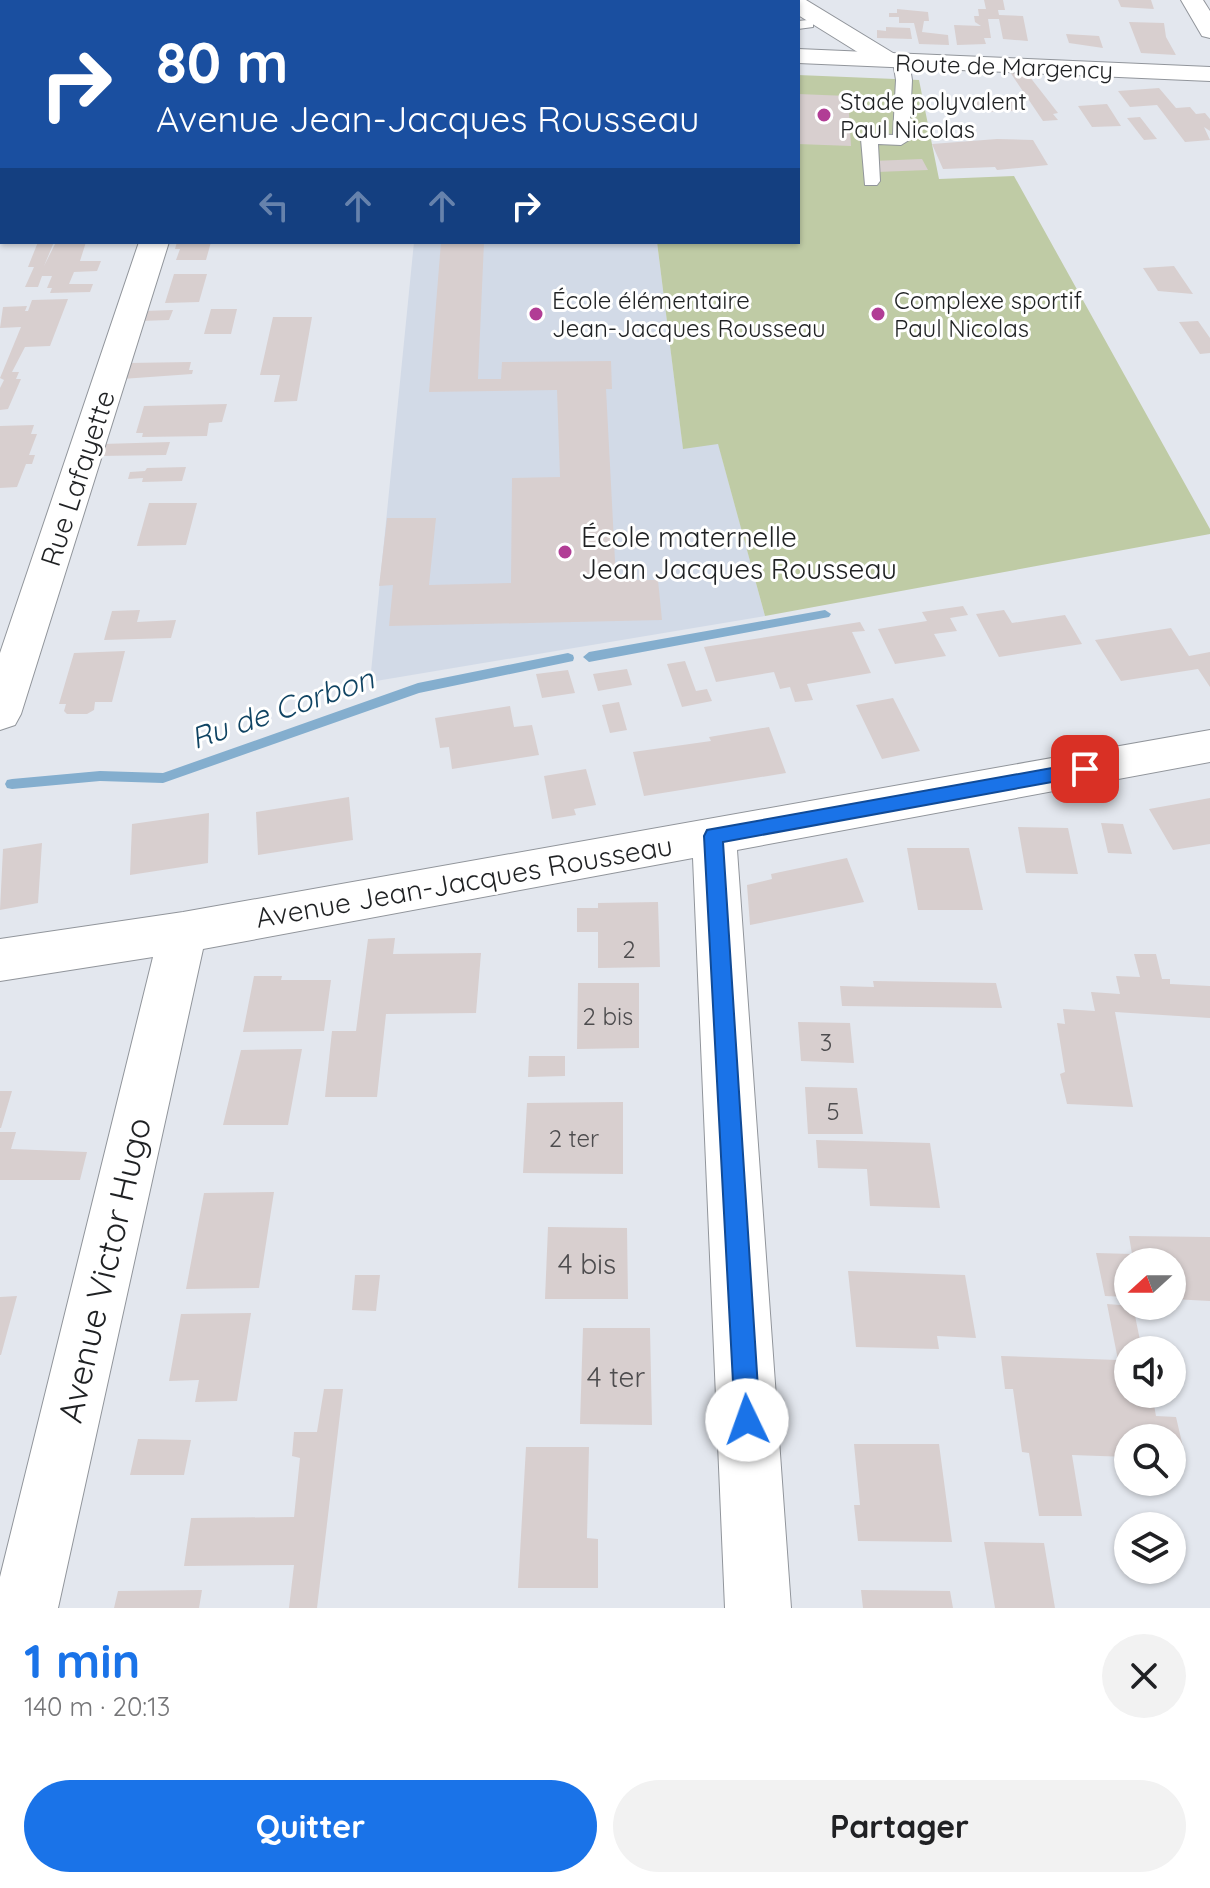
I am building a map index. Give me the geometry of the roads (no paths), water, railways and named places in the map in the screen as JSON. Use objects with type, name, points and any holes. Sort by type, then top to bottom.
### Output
[{"type":"street","points":[[1192,0],[1210,31]]},
{"type":"street","points":[[800,11],[895,61]]},
{"type":"street","points":[[800,18],[810,57]]},
{"type":"street","name":"Route de Margency","points":[[810,57],[1210,74]]},
{"type":"street","name":"Rue Lafayette","points":[[0,714],[153,244]]},
{"type":"street","name":"Avenue Jean-Jacques Rousseau","points":[[0,960],[183,932],[1210,746]]},
{"type":"street","points":[[714,836],[758,1608]]},
{"type":"street","name":"Avenue Victor Hugo","points":[[25,1608],[183,932]]},
{"type":"lane","points":[[871,181],[869,139],[901,140],[904,80],[895,61]]},
{"type":"waterway","name":"Ru de Corbon","points":[[589,657],[825,614]]},
{"type":"waterway","name":"Ru de Corbon","points":[[12,784],[100,776],[163,778],[418,688],[568,658]]},
{"type":"place","name":"Stade polyvalent Paul Nicolas","points":[[824,115]]},
{"type":"place","name":"École élémentaire Jean-Jacques Rousseau","points":[[536,314]]},
{"type":"place","name":"Complexe sportif Paul Nicolas","points":[[878,314]]},
{"type":"place","name":"École maternelle Jean Jacques Rousseau","points":[[565,552]]}]
